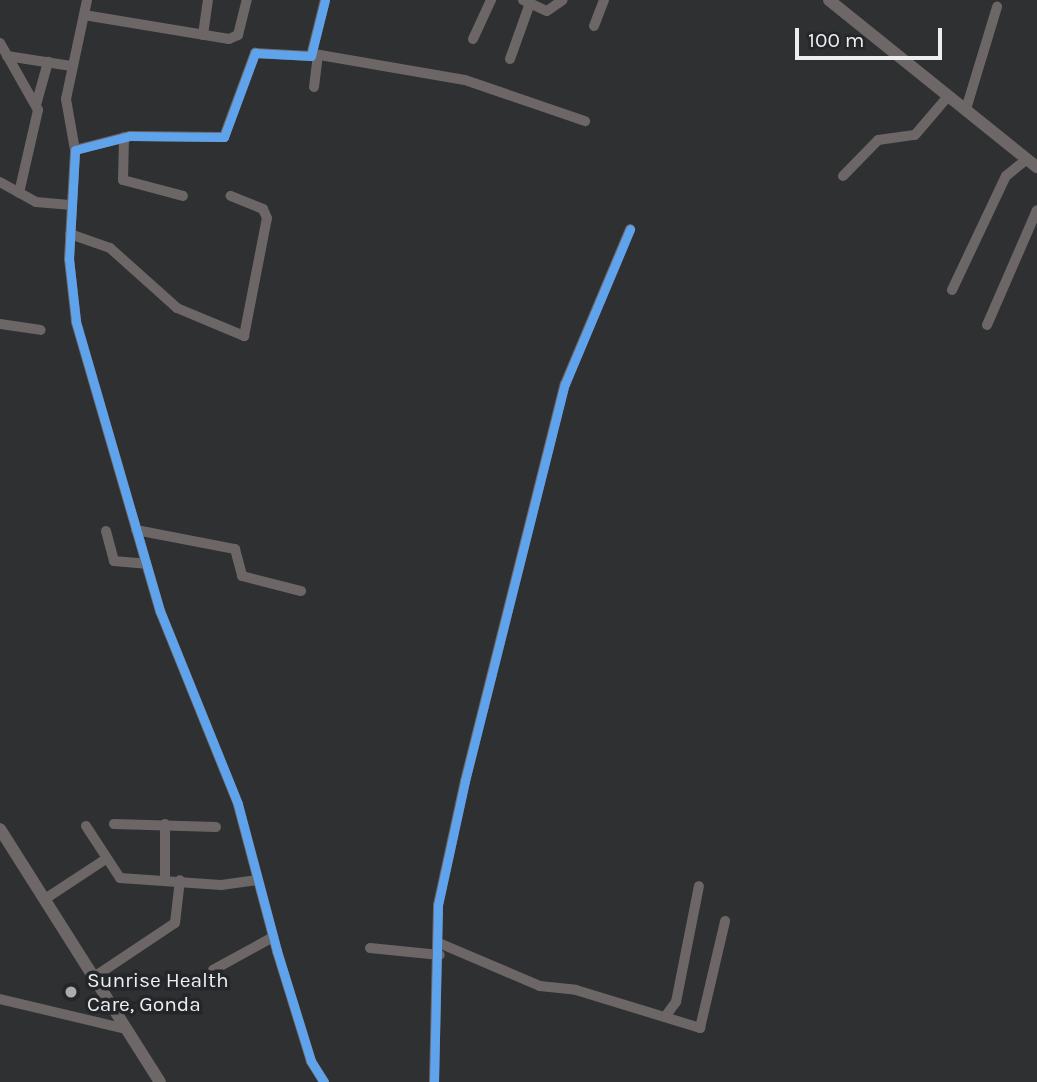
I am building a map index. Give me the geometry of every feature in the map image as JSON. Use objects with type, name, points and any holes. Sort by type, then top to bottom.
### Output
[{"type":"main road","points":[[829,0],[1032,163]]},
{"type":"main road","points":[[0,829],[160,1082]]},
{"type":"street","points":[[86,0],[71,66],[67,128],[75,150],[71,300],[146,564],[239,804],[256,880],[273,937],[311,1061],[324,1082]]},
{"type":"street","points":[[203,35],[208,0]]},
{"type":"street","points":[[84,15],[233,39],[247,0]]},
{"type":"street","points":[[314,87],[316,54],[325,0]]},
{"type":"street","points":[[473,39],[491,0]]},
{"type":"street","points":[[510,58],[527,2],[553,11],[563,0]]},
{"type":"street","points":[[594,26],[604,0]]},
{"type":"street","points":[[966,109],[998,7]]},
{"type":"street","points":[[3,52],[71,66]]},
{"type":"street","points":[[3,52],[36,105]]},
{"type":"street","points":[[75,150],[124,137],[219,140],[230,128],[255,53],[316,54],[465,80],[585,121]]},
{"type":"street","points":[[19,193],[36,105],[48,62]]},
{"type":"street","points":[[843,176],[878,140],[915,135],[949,95]]},
{"type":"street","points":[[124,137],[123,180],[183,196]]},
{"type":"street","points":[[952,290],[1006,176],[1032,163]]},
{"type":"street","points":[[0,182],[36,202],[72,205]]},
{"type":"street","points":[[71,234],[110,248],[177,308],[244,336],[267,218],[263,209],[231,196]]},
{"type":"street","points":[[987,325],[1037,210]]},
{"type":"street","points":[[434,1082],[440,888],[525,531],[565,384],[630,229]]},
{"type":"street","points":[[0,324],[41,330]]},
{"type":"street","points":[[136,530],[235,549],[242,576],[301,591]]},
{"type":"street","points":[[106,531],[114,561],[146,564]]},
{"type":"street","points":[[114,824],[216,827]]},
{"type":"street","points":[[165,824],[165,879]]},
{"type":"street","points":[[86,826],[120,878],[256,880]]},
{"type":"street","points":[[45,899],[106,859]]},
{"type":"street","points":[[94,977],[175,923],[180,880]]},
{"type":"street","points":[[665,1017],[676,1002],[699,886]]},
{"type":"street","points":[[439,943],[534,984],[703,1026],[725,921]]},
{"type":"street","points":[[213,970],[273,937]]},
{"type":"street","points":[[370,948],[440,955]]},
{"type":"street","points":[[0,999],[126,1029]]},
{"type":"cycle path","points":[[324,1082],[311,1061],[277,951],[238,804],[160,611],[76,321],[69,259],[75,150],[130,136],[224,137],[255,53],[311,56],[325,0]]},
{"type":"cycle path","points":[[434,1082],[438,905],[465,781],[565,384],[630,229]]},
{"type":"place","name":"Sunrise Health Care, Gonda","points":[[71,992]]}]
